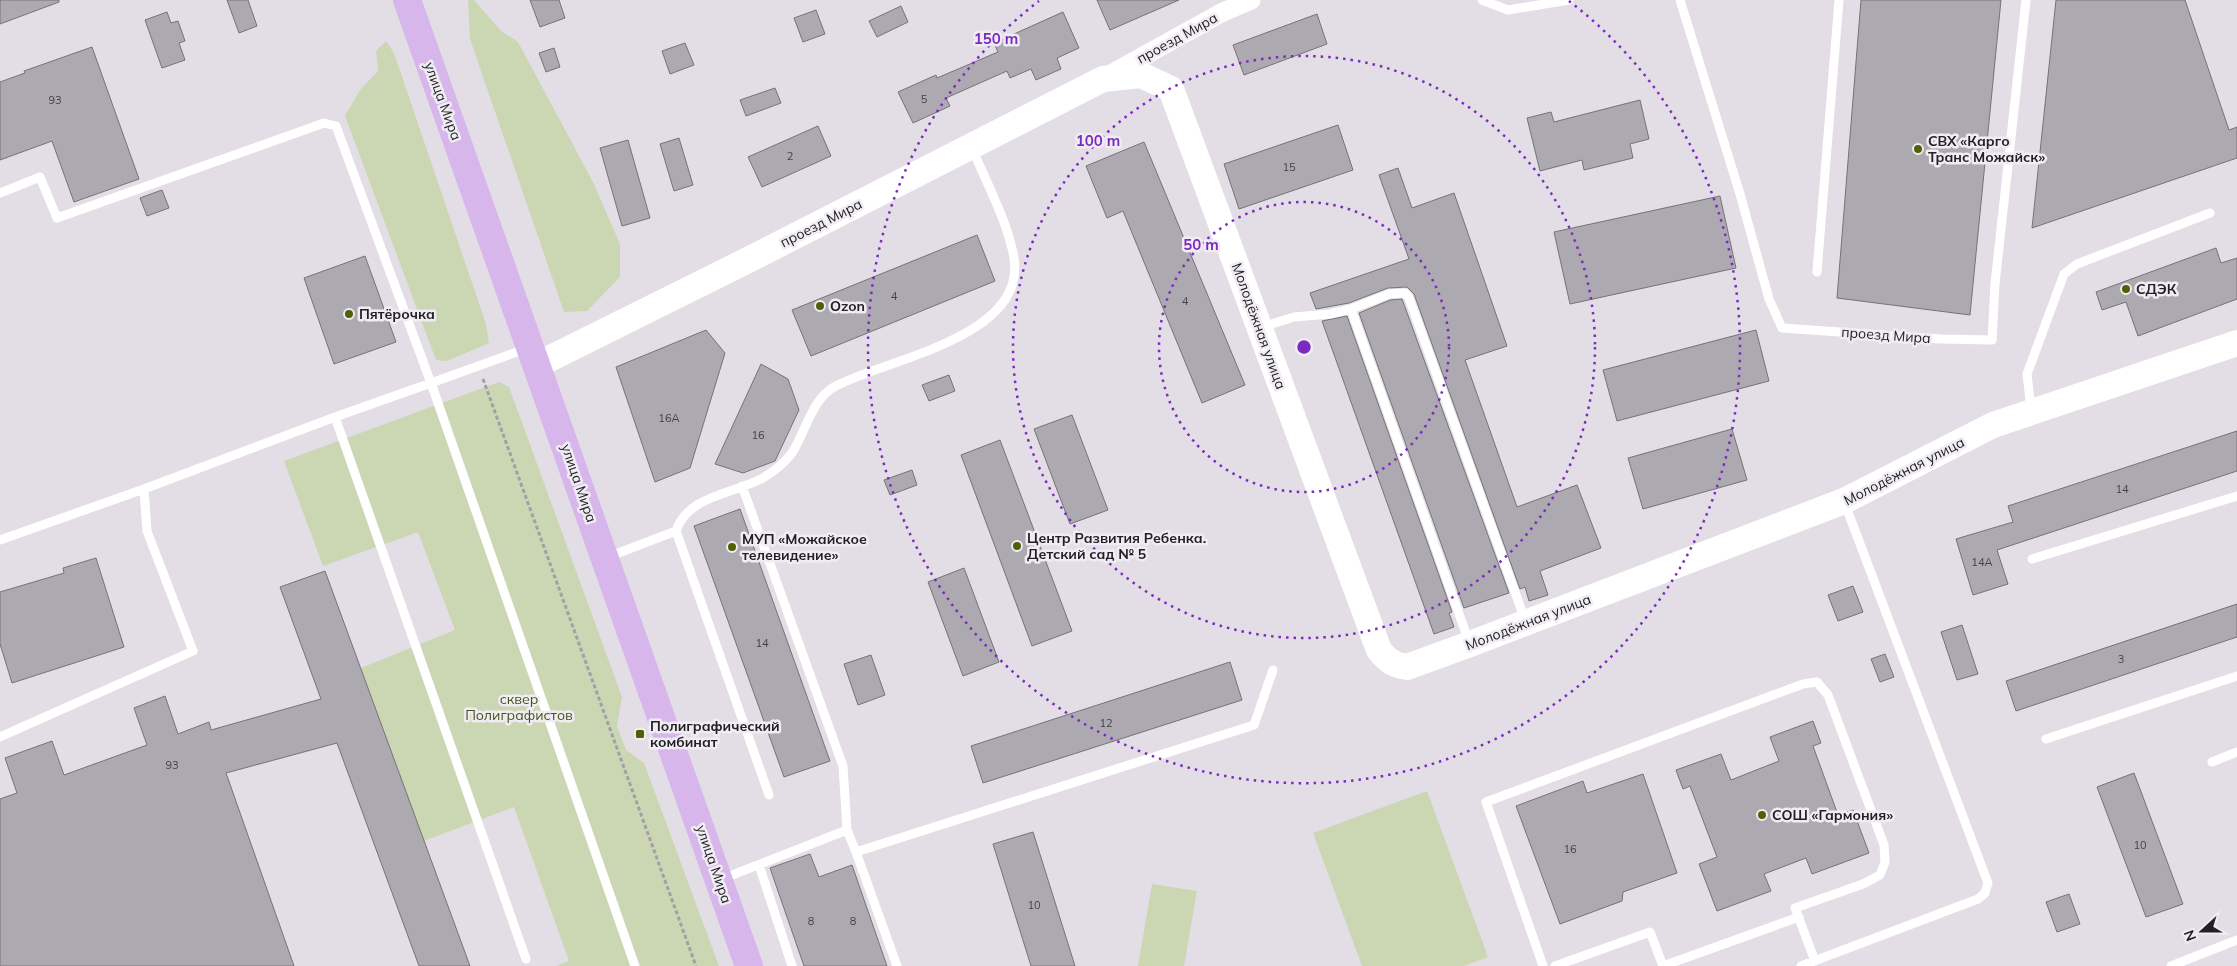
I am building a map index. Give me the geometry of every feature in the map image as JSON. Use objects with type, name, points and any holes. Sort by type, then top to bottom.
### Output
[{"type":"main road","name":"улица Мира","points":[[407,0],[749,966]]},
{"type":"street","name":"проезд Мира","points":[[534,356],[971,146],[1103,79],[1221,13],[1251,0]]},
{"type":"street","name":"проезд Мира","points":[[1103,79],[1141,75],[1171,89]]},
{"type":"street","name":"Молодёжная улица","points":[[1171,89],[1379,650],[1388,661],[1397,666],[1407,666],[1470,644],[1844,502],[1993,425],[2237,343]]},
{"type":"lane","points":[[1482,0],[1508,10],[1569,0]]},
{"type":"lane","name":"проезд Мира","points":[[1680,0],[1740,194],[1769,299],[1782,328],[1940,339],[1992,340],[1995,284],[2026,0]]},
{"type":"lane","points":[[1817,272],[1839,0]]},
{"type":"lane","points":[[0,193],[40,178],[57,218],[324,123],[336,126],[431,382],[635,966]]},
{"type":"lane","points":[[605,558],[676,531],[688,510],[763,478],[791,454],[814,408],[832,388],[959,337],[986,321],[1000,308],[1014,280],[1014,259],[1008,234],[971,146]]},
{"type":"lane","points":[[2032,412],[2027,374],[2064,274],[2077,264],[2210,213]]},
{"type":"lane","points":[[1260,328],[1294,317],[1330,314],[1351,309],[1389,294],[1405,293],[1410,298],[1526,623]]},
{"type":"lane","points":[[1351,309],[1470,644]]},
{"type":"lane","points":[[0,540],[144,489],[431,382],[478,366],[534,356]]},
{"type":"lane","points":[[335,417],[526,960]]},
{"type":"lane","points":[[742,486],[843,766],[848,830],[897,966]]},
{"type":"lane","points":[[0,737],[194,651],[146,531],[144,489]]},
{"type":"lane","points":[[2032,559],[2237,496]]},
{"type":"lane","points":[[1801,966],[1978,900],[1985,892],[1988,883],[1844,502]]},
{"type":"lane","points":[[676,531],[770,794]]},
{"type":"lane","points":[[856,852],[1254,725],[1273,670]]},
{"type":"lane","points":[[2046,739],[2237,676]]},
{"type":"lane","points":[[1543,966],[1486,802],[1804,684],[1817,682],[1828,695],[1884,845],[1885,862],[1880,875],[1864,884],[1796,908],[1815,961]]},
{"type":"lane","points":[[2212,762],[2237,752]]},
{"type":"lane","points":[[720,880],[848,830]]},
{"type":"lane","points":[[759,865],[792,966]]},
{"type":"lane","points":[[1555,966],[1650,932],[1663,966],[1799,917]]},
{"type":"lane","points":[[2170,966],[2237,940]]},
{"type":"path","points":[[478,366],[696,966]]},
{"type":"green space","points":[[468,0],[474,0],[501,31],[518,42],[594,184],[620,244],[620,277],[587,311],[564,312],[470,39]]},
{"type":"green space","points":[[386,41],[394,53],[486,324],[489,343],[447,361],[436,360],[345,116],[360,90],[378,71],[376,51]]},
{"type":"green space","name":"сквер Полиграфистов","points":[[499,382],[509,387],[622,697],[617,726],[626,750],[644,763],[719,966],[556,966],[569,961],[514,807],[424,841],[361,668],[455,630],[418,532],[323,566],[284,461]]},
{"type":"green space","points":[[1427,791],[1488,957],[1464,966],[1362,966],[1313,833]]},
{"type":"green space","points":[[1152,884],[1197,891],[1184,966],[1138,966]]},
{"type":"building","points":[[0,0],[59,0],[59,2],[0,24]]},
{"type":"building","points":[[227,0],[248,0],[257,26],[239,33]]},
{"type":"building","points":[[530,0],[559,0],[565,18],[540,27]]},
{"type":"building","points":[[1097,0],[1179,0],[1110,30]]},
{"type":"building","name":"СВХ «Карго Транс Можайск»","points":[[1861,0],[2001,0],[1970,315],[1837,298]]},
{"type":"building","points":[[2056,0],[2185,0],[2229,130],[2237,127],[2237,158],[2032,228]]},
{"type":"building","points":[[901,6],[908,22],[877,37],[869,21]]},
{"type":"building","points":[[816,10],[825,34],[803,42],[794,18]]},
{"type":"building","points":[[167,12],[171,23],[178,21],[185,41],[179,43],[185,60],[162,68],[145,20]]},
{"type":"building","points":[[1063,12],[1079,48],[1057,58],[1061,69],[1036,80],[1031,69],[1010,78],[1007,71],[946,98],[950,106],[913,123],[898,92],[936,75],[937,78],[998,52],[994,43]]},
{"type":"building","points":[[1317,14],[1327,44],[1244,75],[1233,45]]},
{"type":"building","points":[[685,43],[694,65],[670,74],[662,51]]},
{"type":"building","points":[[92,47],[139,179],[74,202],[52,141],[0,160],[0,82],[25,73],[24,71]]},
{"type":"building","points":[[554,48],[560,67],[546,72],[539,53]]},
{"type":"building","points":[[775,88],[781,103],[746,116],[740,100]]},
{"type":"building","points":[[1640,100],[1649,139],[1630,144],[1633,158],[1584,170],[1582,160],[1540,171],[1527,118],[1551,112],[1554,122]]},
{"type":"building","points":[[1338,125],[1353,170],[1239,209],[1224,164]]},
{"type":"building","points":[[818,126],[831,156],[762,187],[748,157]]},
{"type":"building","points":[[679,138],[693,185],[674,191],[660,144]]},
{"type":"building","points":[[628,140],[650,218],[622,226],[600,148]]},
{"type":"building","points":[[1144,142],[1245,385],[1202,403],[1123,211],[1107,218],[1086,166]]},
{"type":"building","points":[[1398,168],[1412,208],[1454,193],[1507,346],[1465,360],[1517,507],[1577,485],[1601,548],[1540,571],[1548,595],[1529,601],[1525,587],[1520,589],[1414,294],[1407,287],[1388,288],[1349,303],[1316,309],[1310,293],[1409,259],[1379,175]]},
{"type":"building","points":[[162,190],[169,208],[147,216],[140,198]]},
{"type":"building","points":[[1720,196],[1736,268],[1570,304],[1554,232]]},
{"type":"building","points":[[977,235],[995,281],[811,356],[792,310]]},
{"type":"building","points":[[2216,248],[2221,263],[2237,258],[2237,299],[2138,336],[2126,302],[2102,310],[2096,292]]},
{"type":"building","points":[[365,256],[396,342],[334,364],[304,278]]},
{"type":"building","points":[[1402,299],[1509,593],[1464,608],[1359,313],[1390,300]]},
{"type":"building","points":[[1347,316],[1452,612],[1449,613],[1454,627],[1434,634],[1322,321]]},
{"type":"building","points":[[706,330],[725,353],[690,468],[655,482],[616,367]]},
{"type":"building","points":[[1756,330],[1769,381],[1617,421],[1603,370]]},
{"type":"building","points":[[761,364],[788,379],[799,410],[775,461],[743,473],[715,464]]},
{"type":"building","points":[[949,375],[955,391],[929,401],[922,385]]},
{"type":"building","points":[[1072,415],[1108,510],[1070,524],[1034,429]]},
{"type":"building","points":[[1732,429],[1747,480],[1643,509],[1628,458]]},
{"type":"building","points":[[2237,431],[2237,471],[1997,550],[2008,584],[1973,595],[1956,539],[2013,522],[2008,506]]},
{"type":"building","points":[[1000,440],[1072,631],[1032,646],[961,455]]},
{"type":"building","points":[[912,470],[917,485],[890,495],[884,480]]},
{"type":"building","points":[[740,509],[830,761],[784,777],[694,526]]},
{"type":"building","points":[[96,558],[124,647],[12,683],[0,644],[0,592],[64,573],[63,568]]},
{"type":"building","points":[[964,568],[999,662],[963,676],[928,582]]},
{"type":"building","points":[[325,571],[470,966],[419,966],[337,743],[226,773],[294,966],[0,966],[0,799],[17,793],[5,758],[52,741],[64,775],[147,745],[134,708],[165,696],[178,734],[209,722],[211,730],[321,699],[280,587]]},
{"type":"building","points":[[1853,586],[1863,612],[1838,621],[1828,595]]},
{"type":"building","points":[[2237,604],[2237,637],[2016,711],[2006,681]]},
{"type":"building","points":[[1962,625],[1978,674],[1957,680],[1941,632]]},
{"type":"building","points":[[1885,654],[1894,677],[1880,682],[1871,659]]},
{"type":"building","points":[[871,655],[885,695],[858,705],[844,664]]},
{"type":"building","points":[[1230,662],[1242,700],[983,783],[971,746]]},
{"type":"building","name":"СОШ «Гармония»","points":[[1813,721],[1821,743],[1813,746],[1838,815],[1853,810],[1869,853],[1812,874],[1806,858],[1764,874],[1771,891],[1717,911],[1699,864],[1717,857],[1690,786],[1683,789],[1676,770],[1721,754],[1731,780],[1779,761],[1770,737]]},
{"type":"building","points":[[2134,773],[2183,904],[2146,917],[2097,787]]},
{"type":"building","points":[[1643,774],[1677,873],[1623,892],[1622,901],[1560,924],[1516,806],[1583,781],[1587,793]]},
{"type":"building","points":[[1033,832],[1075,966],[1031,966],[993,844]]},
{"type":"building","points":[[810,854],[819,877],[852,865],[887,966],[804,966],[770,868]]},
{"type":"building","points":[[2069,894],[2080,924],[2057,932],[2046,902]]},
{"type":"place","name":"СВХ «Карго Транс Можайск»","points":[[1918,149]]},
{"type":"place","name":"СДЭК","points":[[2126,289]]},
{"type":"place","name":"Ozon","points":[[820,306]]},
{"type":"place","name":"Пятёрочка","points":[[349,314]]},
{"type":"place","name":"Центр Развития Ребенка. Детский сад № 5","points":[[1017,546]]},
{"type":"place","name":"МУП «Можайское телевидение»","points":[[732,547]]},
{"type":"place","name":"Полиграфический комбинат","points":[[640,734]]},
{"type":"place","name":"СОШ «Гармония»","points":[[1762,815]]}]
